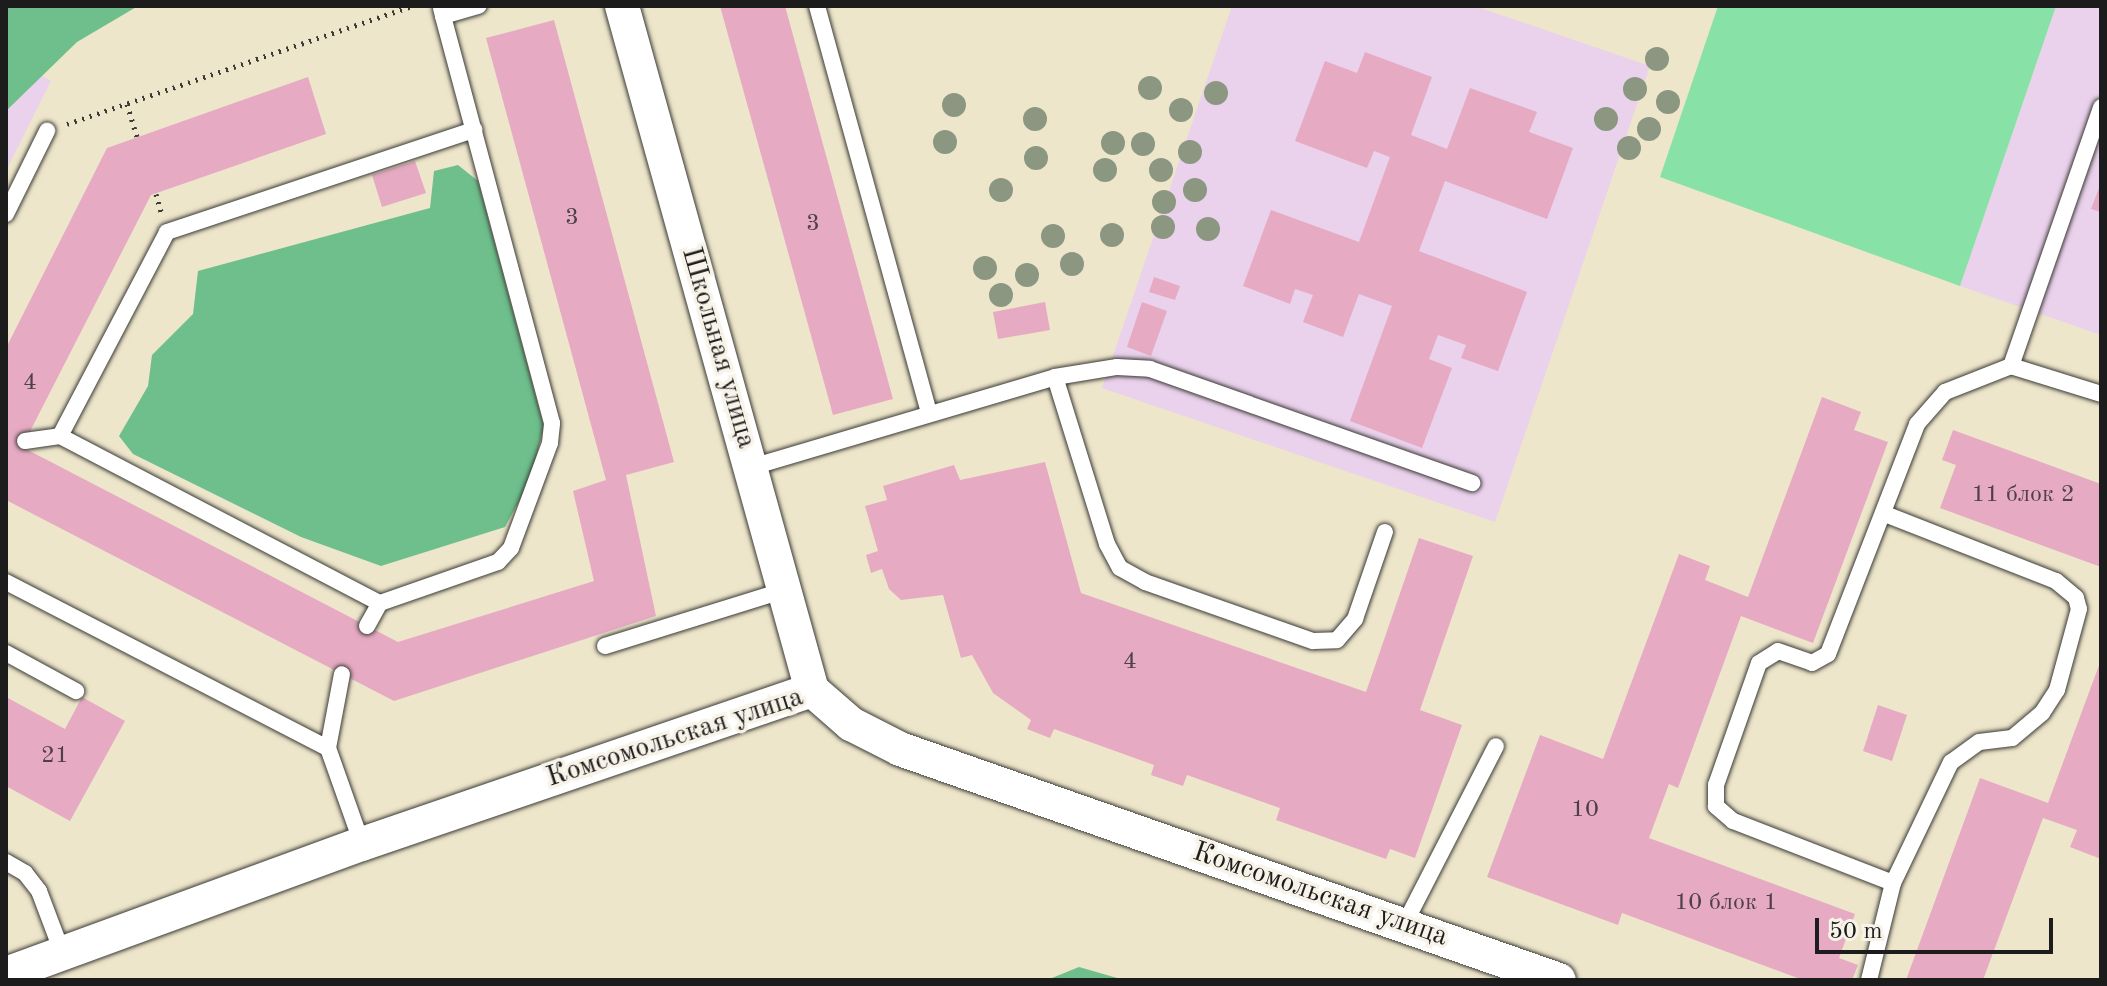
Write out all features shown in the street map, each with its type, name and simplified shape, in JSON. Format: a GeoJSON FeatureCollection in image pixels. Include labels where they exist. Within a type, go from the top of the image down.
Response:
{"type":"FeatureCollection","features":[{"type":"Feature","properties":{"kind":"street","name":"Школьная улица"},"geometry":{"type":"LineString","coordinates":[[622,6],[812,690]]}},
{"type":"Feature","properties":{"kind":"street","name":"Комсомольская улица"},"geometry":{"type":"LineString","coordinates":[[6,974],[362,844],[812,690],[851,724],[900,749],[1559,980]]}},
{"type":"Feature","properties":{"kind":"lane"},"geometry":{"type":"LineString","coordinates":[[367,626],[380,603],[498,562],[511,548],[550,443],[552,423],[442,11],[479,6]]}},
{"type":"Feature","properties":{"kind":"lane"},"geometry":{"type":"LineString","coordinates":[[817,6],[929,413]]}},
{"type":"Feature","properties":{"kind":"lane"},"geometry":{"type":"LineString","coordinates":[[2011,366],[2101,107]]}},
{"type":"Feature","properties":{"kind":"lane"},"geometry":{"type":"LineString","coordinates":[[60,436],[167,232],[474,130]]}},
{"type":"Feature","properties":{"kind":"lane"},"geometry":{"type":"LineString","coordinates":[[6,214],[47,131]]}},
{"type":"Feature","properties":{"kind":"lane"},"geometry":{"type":"LineString","coordinates":[[1893,883],[1721,814],[1714,795],[1759,663],[1778,651],[1812,663],[1824,660],[1885,514],[1917,424],[1930,405],[1968,381],[2011,366],[2101,394]]}},
{"type":"Feature","properties":{"kind":"lane"},"geometry":{"type":"LineString","coordinates":[[752,467],[1055,377],[1117,367],[1150,369],[1472,483]]}},
{"type":"Feature","properties":{"kind":"lane"},"geometry":{"type":"LineString","coordinates":[[1055,377],[1107,544],[1120,568],[1145,582],[1313,641],[1337,640],[1355,619],[1385,532]]}},
{"type":"Feature","properties":{"kind":"lane"},"geometry":{"type":"LineString","coordinates":[[25,441],[60,436],[380,603]]}},
{"type":"Feature","properties":{"kind":"lane"},"geometry":{"type":"LineString","coordinates":[[1869,980],[1893,883],[1951,762],[1979,742],[2012,738],[2042,713],[2057,690],[2079,609],[2076,598],[2056,581],[1885,514]]}},
{"type":"Feature","properties":{"kind":"lane"},"geometry":{"type":"LineString","coordinates":[[6,582],[328,748]]}},
{"type":"Feature","properties":{"kind":"lane"},"geometry":{"type":"LineString","coordinates":[[605,646],[785,590]]}},
{"type":"Feature","properties":{"kind":"lane"},"geometry":{"type":"LineString","coordinates":[[6,653],[76,691]]}},
{"type":"Feature","properties":{"kind":"lane"},"geometry":{"type":"LineString","coordinates":[[342,674],[328,748],[362,844]]}},
{"type":"Feature","properties":{"kind":"lane"},"geometry":{"type":"LineString","coordinates":[[1404,925],[1496,746]]}},
{"type":"Feature","properties":{"kind":"lane"},"geometry":{"type":"LineString","coordinates":[[6,862],[25,873],[39,891],[62,952]]}},
{"type":"Feature","properties":{"kind":"path"},"geometry":{"type":"LineString","coordinates":[[47,131],[412,6]]}},
{"type":"Feature","properties":{"kind":"path"},"geometry":{"type":"LineString","coordinates":[[127,104],[137,137]]}},
{"type":"Feature","properties":{"kind":"shaded area"},"geometry":{"type":"Polygon","coordinates":[[[1232,6],[1475,6],[1650,66],[1495,522],[1102,388],[1232,6]]]}},
{"type":"Feature","properties":{"kind":"shaded area"},"geometry":{"type":"Polygon","coordinates":[[[2056,6],[2101,6],[2101,335],[1960,286],[2056,6]]]}},
{"type":"Feature","properties":{"kind":"shaded area"},"geometry":{"type":"Polygon","coordinates":[[[6,55],[51,81],[6,171],[6,55]]]}},
{"type":"Feature","properties":{"kind":"green space"},"geometry":{"type":"Polygon","coordinates":[[[6,6],[138,6],[77,42],[7,110],[6,6]]]}},
{"type":"Feature","properties":{"kind":"green space"},"geometry":{"type":"Polygon","coordinates":[[[1718,6],[2056,6],[1960,286],[1660,177],[1718,6]]]}},
{"type":"Feature","properties":{"kind":"green space"},"geometry":{"type":"Polygon","coordinates":[[[458,165],[478,181],[544,427],[529,483],[505,527],[381,566],[301,537],[133,454],[119,436],[148,386],[152,355],[193,314],[198,271],[430,208],[434,171],[458,165]]]}},
{"type":"Feature","properties":{"kind":"green space"},"geometry":{"type":"Polygon","coordinates":[[[1079,967],[1124,980],[1047,980],[1079,967]]]}},
{"type":"Feature","properties":{"kind":"building"},"geometry":{"type":"Polygon","coordinates":[[[720,6],[785,6],[893,399],[833,415],[720,6]]]}},
{"type":"Feature","properties":{"kind":"building"},"geometry":{"type":"Polygon","coordinates":[[[554,20],[674,462],[626,475],[656,616],[394,701],[6,500],[6,348],[107,148],[308,77],[326,134],[151,195],[22,447],[398,642],[594,581],[573,491],[606,480],[486,38],[554,20]]]}},
{"type":"Feature","properties":{"kind":"building"},"geometry":{"type":"Polygon","coordinates":[[[1365,52],[1432,77],[1411,135],[1447,149],[1470,88],[1537,112],[1529,132],[1573,148],[1547,219],[1445,181],[1419,251],[1527,292],[1498,371],[1461,358],[1466,345],[1438,335],[1429,359],[1452,368],[1422,448],[1350,421],[1392,306],[1359,294],[1343,337],[1303,322],[1313,295],[1295,289],[1290,304],[1243,286],[1271,210],[1359,242],[1390,157],[1374,151],[1367,168],[1295,141],[1325,61],[1357,73],[1365,52]]]}},
{"type":"Feature","properties":{"kind":"building"},"geometry":{"type":"Polygon","coordinates":[[[415,161],[426,193],[382,207],[372,175],[415,161]]]}},
{"type":"Feature","properties":{"kind":"building"},"geometry":{"type":"Polygon","coordinates":[[[2101,183],[2101,212],[2091,209],[2101,183]]]}},
{"type":"Feature","properties":{"kind":"building"},"geometry":{"type":"Polygon","coordinates":[[[1154,277],[1180,286],[1175,300],[1149,292],[1154,277]]]}},
{"type":"Feature","properties":{"kind":"building"},"geometry":{"type":"Polygon","coordinates":[[[1045,302],[1050,330],[998,339],[993,312],[1045,302]]]}},
{"type":"Feature","properties":{"kind":"building"},"geometry":{"type":"Polygon","coordinates":[[[1142,302],[1167,311],[1151,356],[1127,347],[1142,302]]]}},
{"type":"Feature","properties":{"kind":"building"},"geometry":{"type":"Polygon","coordinates":[[[1822,397],[1861,412],[1854,430],[1888,442],[1813,643],[1741,616],[1678,788],[1669,784],[1649,838],[1855,914],[1839,958],[1858,965],[1852,980],[1803,980],[1622,913],[1618,925],[1487,877],[1540,735],[1603,759],[1679,554],[1710,566],[1705,580],[1748,597],[1822,397]]]}},
{"type":"Feature","properties":{"kind":"building"},"geometry":{"type":"Polygon","coordinates":[[[1953,430],[2101,484],[2101,567],[1940,508],[1956,465],[1942,460],[1953,430]]]}},
{"type":"Feature","properties":{"kind":"building"},"geometry":{"type":"Polygon","coordinates":[[[1045,462],[1081,593],[1366,692],[1419,538],[1473,556],[1420,710],[1462,725],[1415,858],[1390,849],[1386,859],[1276,820],[1280,808],[1187,775],[1183,786],[1151,775],[1154,765],[1054,729],[1050,738],[1027,729],[1031,720],[993,693],[972,655],[961,658],[943,595],[901,600],[889,589],[882,569],[871,573],[866,555],[878,551],[865,506],[887,500],[883,486],[954,465],[960,480],[1045,462]]]}},
{"type":"Feature","properties":{"kind":"building"},"geometry":{"type":"Polygon","coordinates":[[[2101,660],[2101,859],[2070,847],[2077,830],[2043,818],[1983,980],[1906,980],[1980,778],[2048,803],[2101,660]]]}},
{"type":"Feature","properties":{"kind":"building"},"geometry":{"type":"Polygon","coordinates":[[[6,697],[65,729],[82,697],[125,721],[70,821],[6,786],[6,697]]]}},
{"type":"Feature","properties":{"kind":"building"},"geometry":{"type":"Polygon","coordinates":[[[1878,705],[1907,715],[1892,761],[1863,751],[1878,705]]]}}]}
